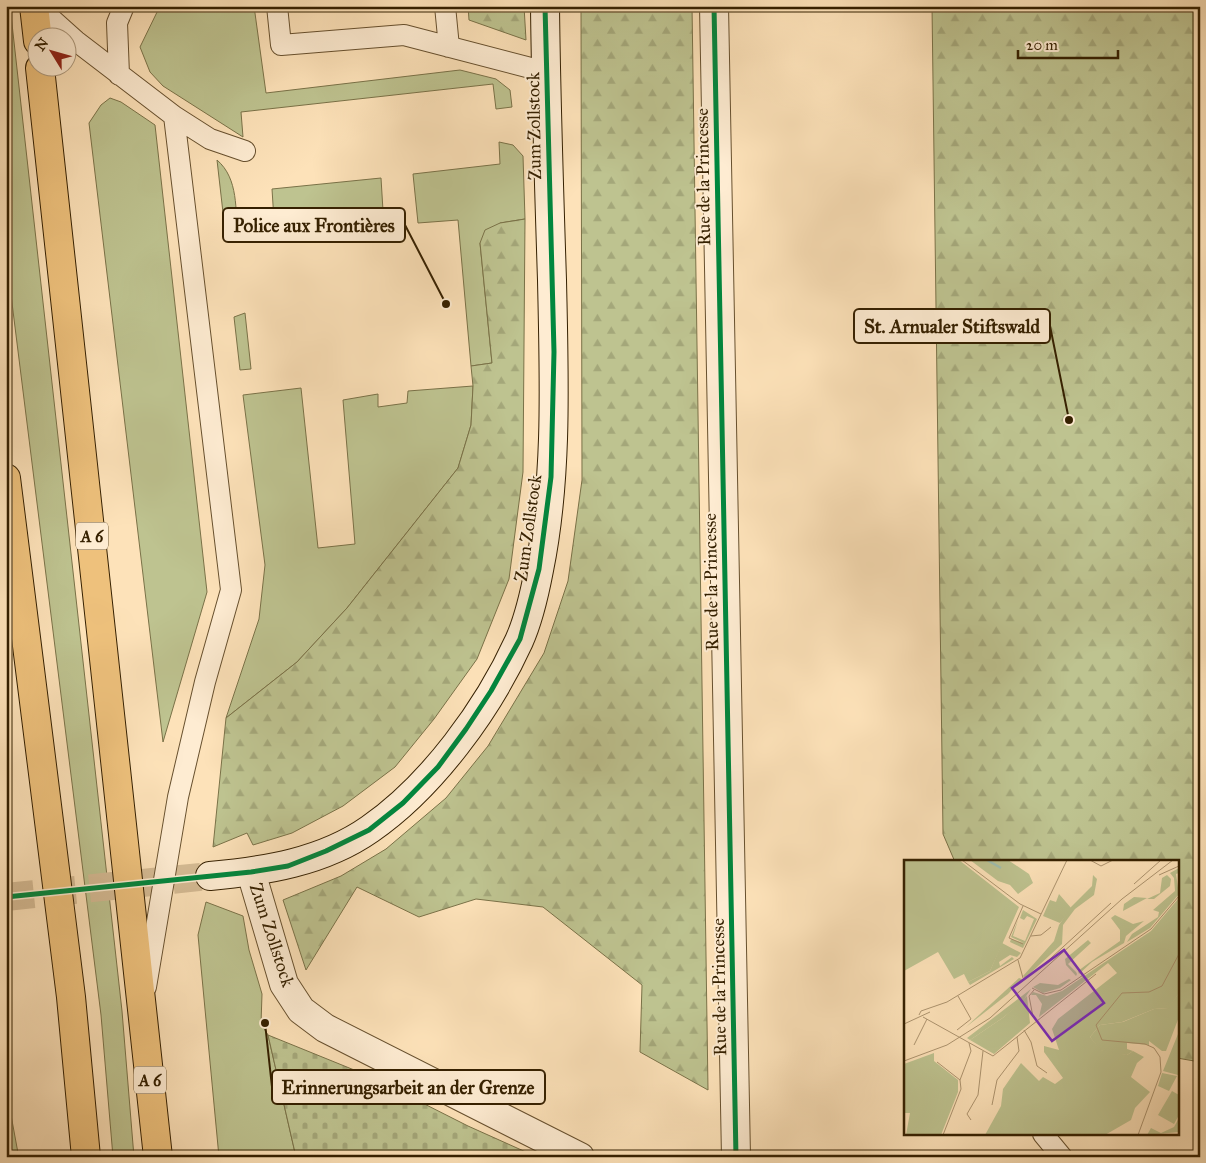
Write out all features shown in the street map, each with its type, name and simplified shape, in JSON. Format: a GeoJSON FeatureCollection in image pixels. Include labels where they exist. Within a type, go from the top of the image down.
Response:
{"type":"FeatureCollection","features":[{"type":"Feature","properties":{"kind":"highway"},"geometry":{"type":"LineString","coordinates":[[35,6],[37,28]]}},
{"type":"Feature","properties":{"kind":"highway","name":"A 6"},"geometry":{"type":"LineString","coordinates":[[41,78],[143,1004],[158,1157]]}},
{"type":"Feature","properties":{"kind":"highway"},"geometry":{"type":"LineString","coordinates":[[6,478],[70,988],[86,1157]]}},
{"type":"Feature","properties":{"kind":"street","name":"Zum Zollstock"},"geometry":{"type":"LineString","coordinates":[[210,876],[288,866],[326,851],[368,830],[403,802],[438,767],[491,692],[520,639],[539,570],[551,476],[554,352],[545,6]]}},
{"type":"Feature","properties":{"kind":"street","name":"Rue de la Princesse"},"geometry":{"type":"LineString","coordinates":[[714,6],[736,1157]]}},
{"type":"Feature","properties":{"kind":"street","name":"Zum Zollstock"},"geometry":{"type":"LineString","coordinates":[[252,872],[284,984],[301,1010],[325,1028],[580,1157]]}},
{"type":"Feature","properties":{"kind":"lane"},"geometry":{"type":"LineString","coordinates":[[35,6],[76,41],[174,116],[210,139],[245,152]]}},
{"type":"Feature","properties":{"kind":"lane"},"geometry":{"type":"LineString","coordinates":[[119,75],[117,23],[124,6]]}},
{"type":"Feature","properties":{"kind":"lane"},"geometry":{"type":"LineString","coordinates":[[277,6],[281,45],[404,35],[546,72]]}},
{"type":"Feature","properties":{"kind":"lane"},"geometry":{"type":"LineString","coordinates":[[445,6],[449,47]]}},
{"type":"Feature","properties":{"kind":"lane"},"geometry":{"type":"LineString","coordinates":[[143,1004],[178,797],[205,682],[231,590],[174,116]]}},
{"type":"Feature","properties":{"kind":"lane"},"geometry":{"type":"LineString","coordinates":[[1045,1136],[1062,1157]]}},
{"type":"Feature","properties":{"kind":"green space"},"geometry":{"type":"Polygon","coordinates":[[[6,6],[10,6],[122,1011],[134,1157],[113,1157],[101,1015],[6,255],[6,6]]]}},
{"type":"Feature","properties":{"kind":"green space"},"geometry":{"type":"Polygon","coordinates":[[[160,6],[254,6],[266,93],[460,70],[496,79],[510,90],[512,107],[496,109],[493,84],[241,112],[243,137],[163,86],[150,72],[140,47],[160,6]]]}},
{"type":"Feature","properties":{"kind":"green space"},"geometry":{"type":"Polygon","coordinates":[[[468,6],[524,6],[526,40],[469,20],[468,6]]]}},
{"type":"Feature","properties":{"kind":"green space"},"geometry":{"type":"Polygon","coordinates":[[[581,6],[692,6],[708,1090],[640,1052],[642,985],[543,907],[476,899],[419,917],[357,887],[306,970],[283,900],[341,876],[386,849],[446,798],[488,746],[544,653],[568,581],[582,480],[581,6]]]}},
{"type":"Feature","properties":{"kind":"green space"},"geometry":{"type":"Polygon","coordinates":[[[932,6],[1200,6],[1200,1062],[1178,1058],[1178,860],[954,860],[943,834],[932,6]]]}},
{"type":"Feature","properties":{"kind":"green space"},"geometry":{"type":"Polygon","coordinates":[[[110,98],[121,102],[155,125],[207,592],[163,742],[89,123],[101,105],[110,98]]]}},
{"type":"Feature","properties":{"kind":"green space"},"geometry":{"type":"Polygon","coordinates":[[[499,142],[513,145],[523,156],[525,219],[500,223],[480,243],[492,363],[471,366],[458,220],[418,223],[413,174],[500,164],[499,142]]]}},
{"type":"Feature","properties":{"kind":"green space"},"geometry":{"type":"Polygon","coordinates":[[[217,160],[229,176],[233,186],[238,237],[226,239],[217,160]]]}},
{"type":"Feature","properties":{"kind":"green space"},"geometry":{"type":"Polygon","coordinates":[[[381,178],[384,227],[314,235],[275,236],[272,189],[381,178]]]}},
{"type":"Feature","properties":{"kind":"green space"},"geometry":{"type":"Polygon","coordinates":[[[525,219],[523,472],[509,579],[477,659],[434,719],[395,767],[343,806],[292,833],[253,845],[247,833],[213,847],[226,718],[297,662],[347,608],[458,468],[471,425],[473,386],[471,366],[492,363],[480,243],[485,230],[500,223],[525,219]]]}},
{"type":"Feature","properties":{"kind":"green space"},"geometry":{"type":"Polygon","coordinates":[[[245,313],[251,369],[240,370],[234,317],[245,313]]]}},
{"type":"Feature","properties":{"kind":"green space"},"geometry":{"type":"Polygon","coordinates":[[[473,386],[471,425],[458,468],[347,608],[297,662],[226,718],[259,619],[265,565],[243,395],[301,388],[318,548],[355,544],[343,400],[378,394],[378,407],[407,403],[408,391],[473,386]]]}},
{"type":"Feature","properties":{"kind":"green space"},"geometry":{"type":"Polygon","coordinates":[[[206,902],[243,916],[249,950],[262,994],[261,1024],[268,1035],[296,1157],[219,1157],[198,935],[206,902]]]}},
{"type":"Feature","properties":{"kind":"green space"},"geometry":{"type":"Polygon","coordinates":[[[268,1035],[369,1076],[468,1126],[537,1157],[296,1157],[268,1035]]]}},
{"type":"Feature","properties":{"kind":"green space"},"geometry":{"type":"Polygon","coordinates":[[[6,1088],[18,1153],[19,1157],[6,1157],[6,1088]]]}},
{"type":"Feature","properties":{"kind":"tunnel"},"geometry":{"type":"LineString","coordinates":[[6,897],[210,876]]}},
{"type":"Feature","properties":{"kind":"cycle path"},"geometry":{"type":"LineString","coordinates":[[6,897],[251,872],[288,866],[326,851],[369,830],[403,803],[438,767],[491,691],[520,639],[539,569],[551,477],[554,352],[545,6]]}},
{"type":"Feature","properties":{"kind":"cycle path"},"geometry":{"type":"LineString","coordinates":[[714,6],[736,1157]]}},
{"type":"Feature","properties":{"kind":"place","name":"Police aux Frontières"},"geometry":{"type":"Point","coordinates":[446,304]}},
{"type":"Feature","properties":{"kind":"place","name":"St. Arnualer Stiftswald"},"geometry":{"type":"Point","coordinates":[1069,420]}},
{"type":"Feature","properties":{"kind":"place","name":"Erinnerungsarbeit an der Grenze"},"geometry":{"type":"Point","coordinates":[265,1023]}}]}
